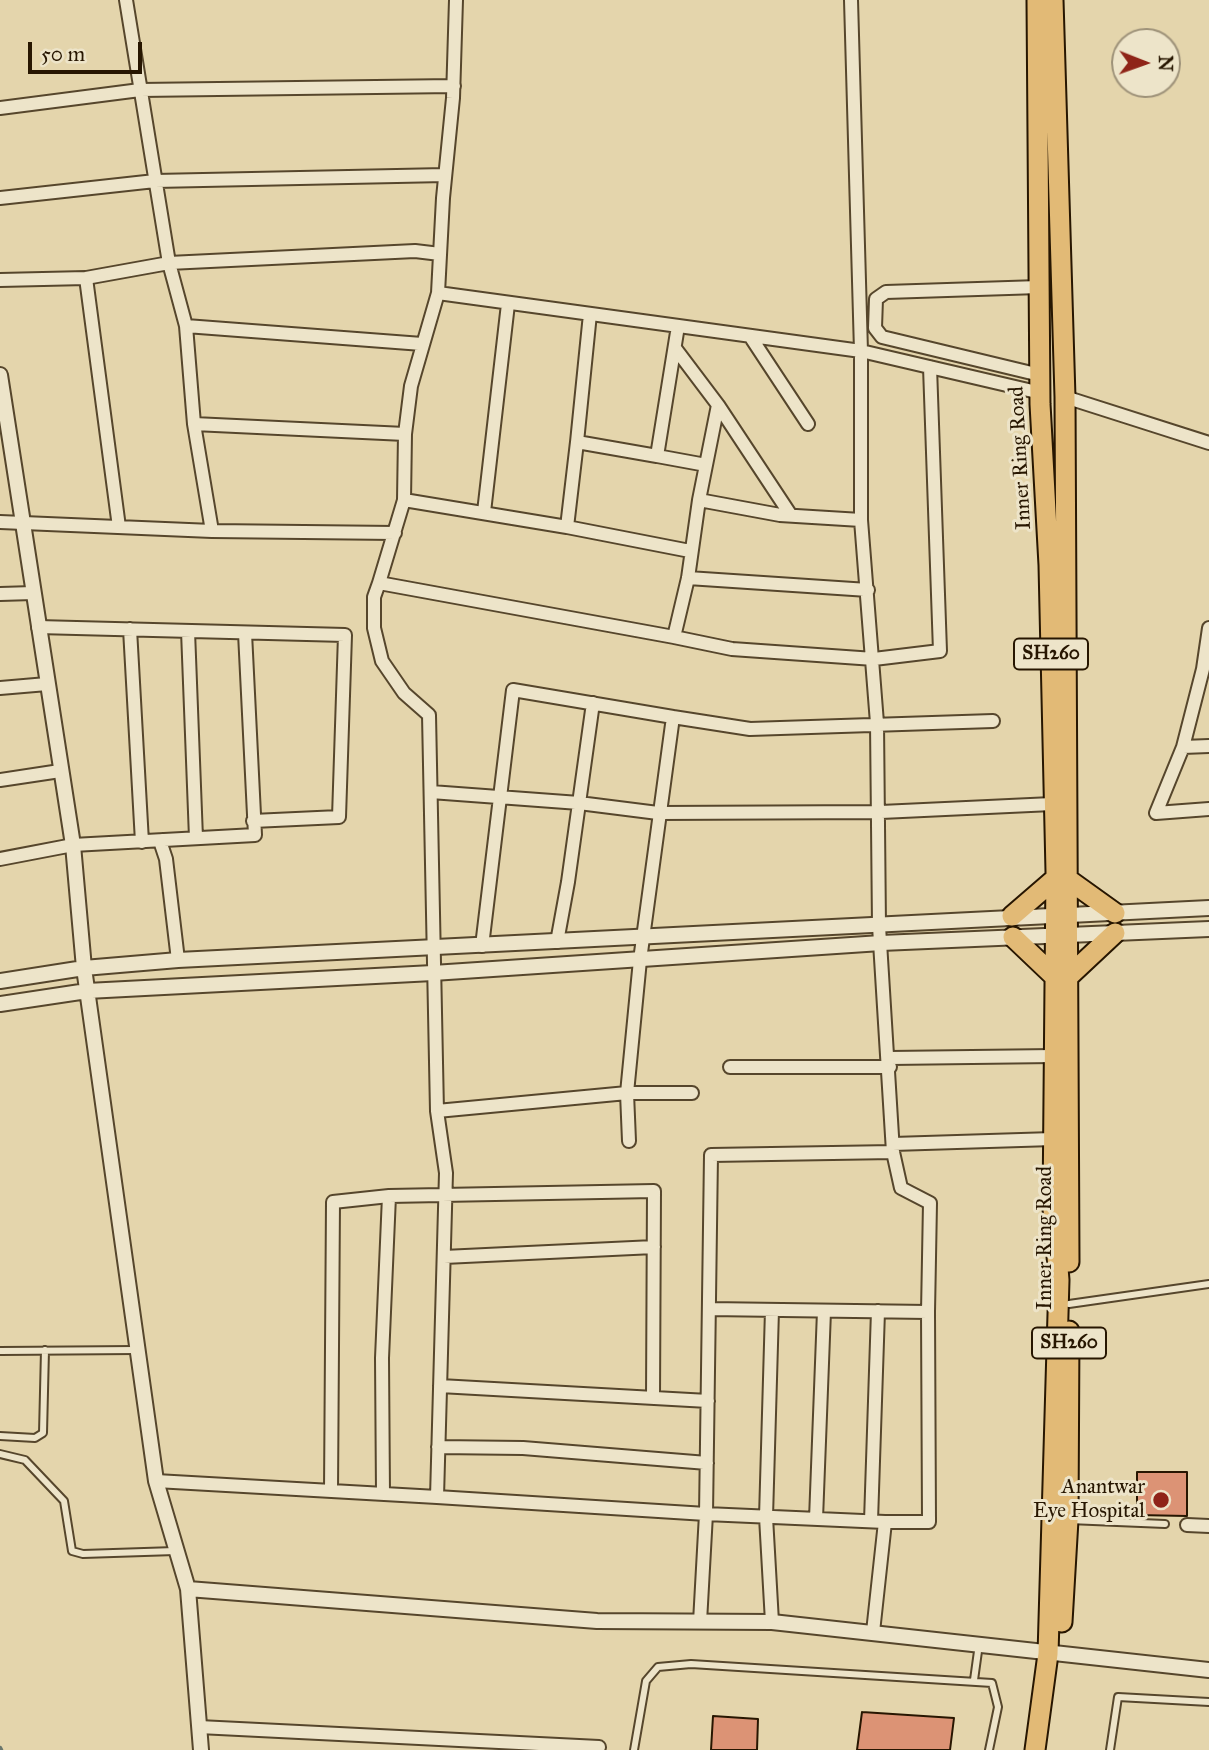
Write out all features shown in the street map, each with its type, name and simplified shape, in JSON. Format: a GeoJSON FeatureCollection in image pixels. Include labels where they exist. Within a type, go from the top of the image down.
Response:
{"type":"FeatureCollection","features":[{"type":"Feature","properties":{"kind":"highway","name":"Inner Ring Road"},"geometry":{"type":"LineString","coordinates":[[1037,0],[1040,384],[1049,565],[1052,804],[1062,879]]}},
{"type":"Feature","properties":{"kind":"highway","name":"Inner Ring Road"},"geometry":{"type":"LineString","coordinates":[[1035,1750],[1054,1655],[1059,1280],[1053,1209],[1054,1056],[1063,936],[1065,397],[1053,0]]}},
{"type":"Feature","properties":{"kind":"highway"},"geometry":{"type":"LineString","coordinates":[[1012,916],[1062,879],[1115,923],[1061,977],[1013,937]]}},
{"type":"Feature","properties":{"kind":"highway","name":"Inner Ring Road"},"geometry":{"type":"LineString","coordinates":[[1045,1750],[1068,1520],[1069,1304],[1061,977]]}},
{"type":"Feature","properties":{"kind":"street"},"geometry":{"type":"LineString","coordinates":[[125,0],[169,263],[186,326],[194,424],[212,531]]}},
{"type":"Feature","properties":{"kind":"street"},"geometry":{"type":"LineString","coordinates":[[437,1497],[446,1172],[437,1111],[429,715],[404,693],[382,661],[374,628],[374,597],[404,500],[405,434],[411,386],[438,293],[445,175],[454,86],[456,0]]}},
{"type":"Feature","properties":{"kind":"street"},"geometry":{"type":"LineString","coordinates":[[156,1481],[706,1514],[929,1522],[930,1203],[901,1188],[893,1148],[890,1062],[879,926],[881,812],[874,659],[861,520],[861,351],[851,0]]}},
{"type":"Feature","properties":{"kind":"street"},"geometry":{"type":"LineString","coordinates":[[0,108],[140,90],[454,86]]}},
{"type":"Feature","properties":{"kind":"street"},"geometry":{"type":"LineString","coordinates":[[0,198],[155,181],[445,175]]}},
{"type":"Feature","properties":{"kind":"street"},"geometry":{"type":"LineString","coordinates":[[0,280],[86,278],[169,263],[403,252],[440,254]]}},
{"type":"Feature","properties":{"kind":"street"},"geometry":{"type":"LineString","coordinates":[[86,278],[118,527]]}},
{"type":"Feature","properties":{"kind":"street"},"geometry":{"type":"LineString","coordinates":[[1040,287],[886,292],[876,299],[875,328],[882,337],[1040,384]]}},
{"type":"Feature","properties":{"kind":"street"},"geometry":{"type":"LineString","coordinates":[[438,293],[861,351],[930,367],[1040,384]]}},
{"type":"Feature","properties":{"kind":"street"},"geometry":{"type":"LineString","coordinates":[[484,512],[509,303]]}},
{"type":"Feature","properties":{"kind":"street"},"geometry":{"type":"LineString","coordinates":[[567,527],[590,314]]}},
{"type":"Feature","properties":{"kind":"street"},"geometry":{"type":"LineString","coordinates":[[186,326],[422,344]]}},
{"type":"Feature","properties":{"kind":"street"},"geometry":{"type":"LineString","coordinates":[[657,456],[678,326]]}},
{"type":"Feature","properties":{"kind":"street"},"geometry":{"type":"LineString","coordinates":[[750,336],[808,424]]}},
{"type":"Feature","properties":{"kind":"street"},"geometry":{"type":"LineString","coordinates":[[675,348],[718,405],[790,514]]}},
{"type":"Feature","properties":{"kind":"street"},"geometry":{"type":"LineString","coordinates":[[380,583],[732,649],[874,659],[940,651],[930,367]]}},
{"type":"Feature","properties":{"kind":"street"},"geometry":{"type":"LineString","coordinates":[[0,375],[5,435],[22,524],[73,845],[84,968],[156,1481],[188,1589],[201,1750]]}},
{"type":"Feature","properties":{"kind":"street"},"geometry":{"type":"LineString","coordinates":[[1065,397],[1209,443]]}},
{"type":"Feature","properties":{"kind":"street"},"geometry":{"type":"LineString","coordinates":[[674,637],[688,578],[690,551],[718,405]]}},
{"type":"Feature","properties":{"kind":"street"},"geometry":{"type":"LineString","coordinates":[[194,424],[405,434]]}},
{"type":"Feature","properties":{"kind":"street"},"geometry":{"type":"LineString","coordinates":[[577,442],[706,465]]}},
{"type":"Feature","properties":{"kind":"street"},"geometry":{"type":"LineString","coordinates":[[404,500],[484,512],[690,551]]}},
{"type":"Feature","properties":{"kind":"street"},"geometry":{"type":"LineString","coordinates":[[699,500],[779,515],[861,520]]}},
{"type":"Feature","properties":{"kind":"street"},"geometry":{"type":"LineString","coordinates":[[0,522],[212,531],[395,533]]}},
{"type":"Feature","properties":{"kind":"street"},"geometry":{"type":"LineString","coordinates":[[688,578],[868,590]]}},
{"type":"Feature","properties":{"kind":"street"},"geometry":{"type":"LineString","coordinates":[[0,594],[33,593]]}},
{"type":"Feature","properties":{"kind":"street"},"geometry":{"type":"LineString","coordinates":[[38,627],[345,635],[339,817],[254,821]]}},
{"type":"Feature","properties":{"kind":"street"},"geometry":{"type":"LineString","coordinates":[[1209,628],[1206,669],[1183,747],[1156,813],[1209,809]]}},
{"type":"Feature","properties":{"kind":"street"},"geometry":{"type":"LineString","coordinates":[[130,629],[142,842]]}},
{"type":"Feature","properties":{"kind":"street"},"geometry":{"type":"LineString","coordinates":[[188,631],[196,838]]}},
{"type":"Feature","properties":{"kind":"street"},"geometry":{"type":"LineString","coordinates":[[0,859],[73,845],[255,835],[245,633]]}},
{"type":"Feature","properties":{"kind":"street"},"geometry":{"type":"LineString","coordinates":[[0,688],[47,684]]}},
{"type":"Feature","properties":{"kind":"street"},"geometry":{"type":"LineString","coordinates":[[482,946],[513,690],[750,729],[993,720]]}},
{"type":"Feature","properties":{"kind":"street"},"geometry":{"type":"LineString","coordinates":[[557,942],[593,703]]}},
{"type":"Feature","properties":{"kind":"street"},"geometry":{"type":"LineString","coordinates":[[629,1141],[627,1093],[640,960],[673,717]]}},
{"type":"Feature","properties":{"kind":"street"},"geometry":{"type":"LineString","coordinates":[[1183,747],[1209,746]]}},
{"type":"Feature","properties":{"kind":"street"},"geometry":{"type":"LineString","coordinates":[[0,780],[60,771]]}},
{"type":"Feature","properties":{"kind":"street"},"geometry":{"type":"LineString","coordinates":[[431,792],[579,803],[658,813],[881,812],[1052,804]]}},
{"type":"Feature","properties":{"kind":"street"},"geometry":{"type":"LineString","coordinates":[[163,840],[160,841],[166,859],[177,960]]}},
{"type":"Feature","properties":{"kind":"street"},"geometry":{"type":"LineString","coordinates":[[0,1004],[87,990],[433,973],[881,943],[1063,936],[1115,923],[1209,908]]}},
{"type":"Feature","properties":{"kind":"street"},"geometry":{"type":"LineString","coordinates":[[0,981],[84,968],[177,960],[879,926],[1012,916],[1063,914],[1115,923],[1209,929]]}},
{"type":"Feature","properties":{"kind":"street"},"geometry":{"type":"LineString","coordinates":[[730,1068],[1054,1056]]}},
{"type":"Feature","properties":{"kind":"street"},"geometry":{"type":"LineString","coordinates":[[437,1111],[627,1093],[692,1093]]}},
{"type":"Feature","properties":{"kind":"street"},"geometry":{"type":"LineString","coordinates":[[700,1622],[706,1514],[711,1155],[1053,1139]]}},
{"type":"Feature","properties":{"kind":"street"},"geometry":{"type":"LineString","coordinates":[[331,1491],[333,1202],[389,1196],[588,1190],[654,1191],[653,1398]]}},
{"type":"Feature","properties":{"kind":"street"},"geometry":{"type":"LineString","coordinates":[[383,1494],[382,1358],[389,1196]]}},
{"type":"Feature","properties":{"kind":"street"},"geometry":{"type":"LineString","coordinates":[[443,1257],[654,1247]]}},
{"type":"Feature","properties":{"kind":"street"},"geometry":{"type":"LineString","coordinates":[[709,1309],[928,1312]]}},
{"type":"Feature","properties":{"kind":"street"},"geometry":{"type":"LineString","coordinates":[[772,1310],[766,1517],[772,1622]]}},
{"type":"Feature","properties":{"kind":"street"},"geometry":{"type":"LineString","coordinates":[[816,1519],[824,1311]]}},
{"type":"Feature","properties":{"kind":"street"},"geometry":{"type":"LineString","coordinates":[[870,1521],[878,1311]]}},
{"type":"Feature","properties":{"kind":"street"},"geometry":{"type":"LineString","coordinates":[[440,1387],[708,1401]]}},
{"type":"Feature","properties":{"kind":"street"},"geometry":{"type":"LineString","coordinates":[[439,1447],[523,1448],[707,1463]]}},
{"type":"Feature","properties":{"kind":"street"},"geometry":{"type":"LineString","coordinates":[[873,1632],[885,1522]]}},
{"type":"Feature","properties":{"kind":"street"},"geometry":{"type":"LineString","coordinates":[[1187,1525],[1209,1526]]}},
{"type":"Feature","properties":{"kind":"street"},"geometry":{"type":"LineString","coordinates":[[188,1589],[597,1621],[772,1622],[1209,1670]]}},
{"type":"Feature","properties":{"kind":"street"},"geometry":{"type":"LineString","coordinates":[[199,1727],[599,1747]]}},
{"type":"Feature","properties":{"kind":"lane"},"geometry":{"type":"LineString","coordinates":[[1069,1304],[1209,1284]]}},
{"type":"Feature","properties":{"kind":"lane"},"geometry":{"type":"LineString","coordinates":[[0,1436],[35,1438],[43,1433],[45,1350]]}},
{"type":"Feature","properties":{"kind":"lane"},"geometry":{"type":"LineString","coordinates":[[0,1351],[138,1350]]}},
{"type":"Feature","properties":{"kind":"lane"},"geometry":{"type":"LineString","coordinates":[[0,1454],[25,1460],[64,1501],[72,1551],[83,1554],[177,1551]]}},
{"type":"Feature","properties":{"kind":"lane"},"geometry":{"type":"LineString","coordinates":[[1068,1520],[1166,1524]]}},
{"type":"Feature","properties":{"kind":"lane"},"geometry":{"type":"LineString","coordinates":[[974,1680],[979,1644]]}},
{"type":"Feature","properties":{"kind":"lane"},"geometry":{"type":"LineString","coordinates":[[634,1750],[646,1681],[658,1667],[691,1664],[992,1683],[998,1707],[989,1750]]}},
{"type":"Feature","properties":{"kind":"lane"},"geometry":{"type":"LineString","coordinates":[[1111,1750],[1118,1697],[1209,1702]]}},
{"type":"Feature","properties":{"kind":"building"},"geometry":{"type":"Polygon","coordinates":[[[1137,1472],[1187,1472],[1187,1516],[1137,1515],[1137,1472]]]}},
{"type":"Feature","properties":{"kind":"building"},"geometry":{"type":"Polygon","coordinates":[[[862,1712],[954,1718],[950,1750],[857,1750],[862,1712]]]}},
{"type":"Feature","properties":{"kind":"building"},"geometry":{"type":"Polygon","coordinates":[[[713,1716],[758,1719],[757,1750],[711,1750],[713,1716]]]}},
{"type":"Feature","properties":{"kind":"place","name":"Anantwar Eye Hospital"},"geometry":{"type":"Point","coordinates":[1161,1500]}}]}
